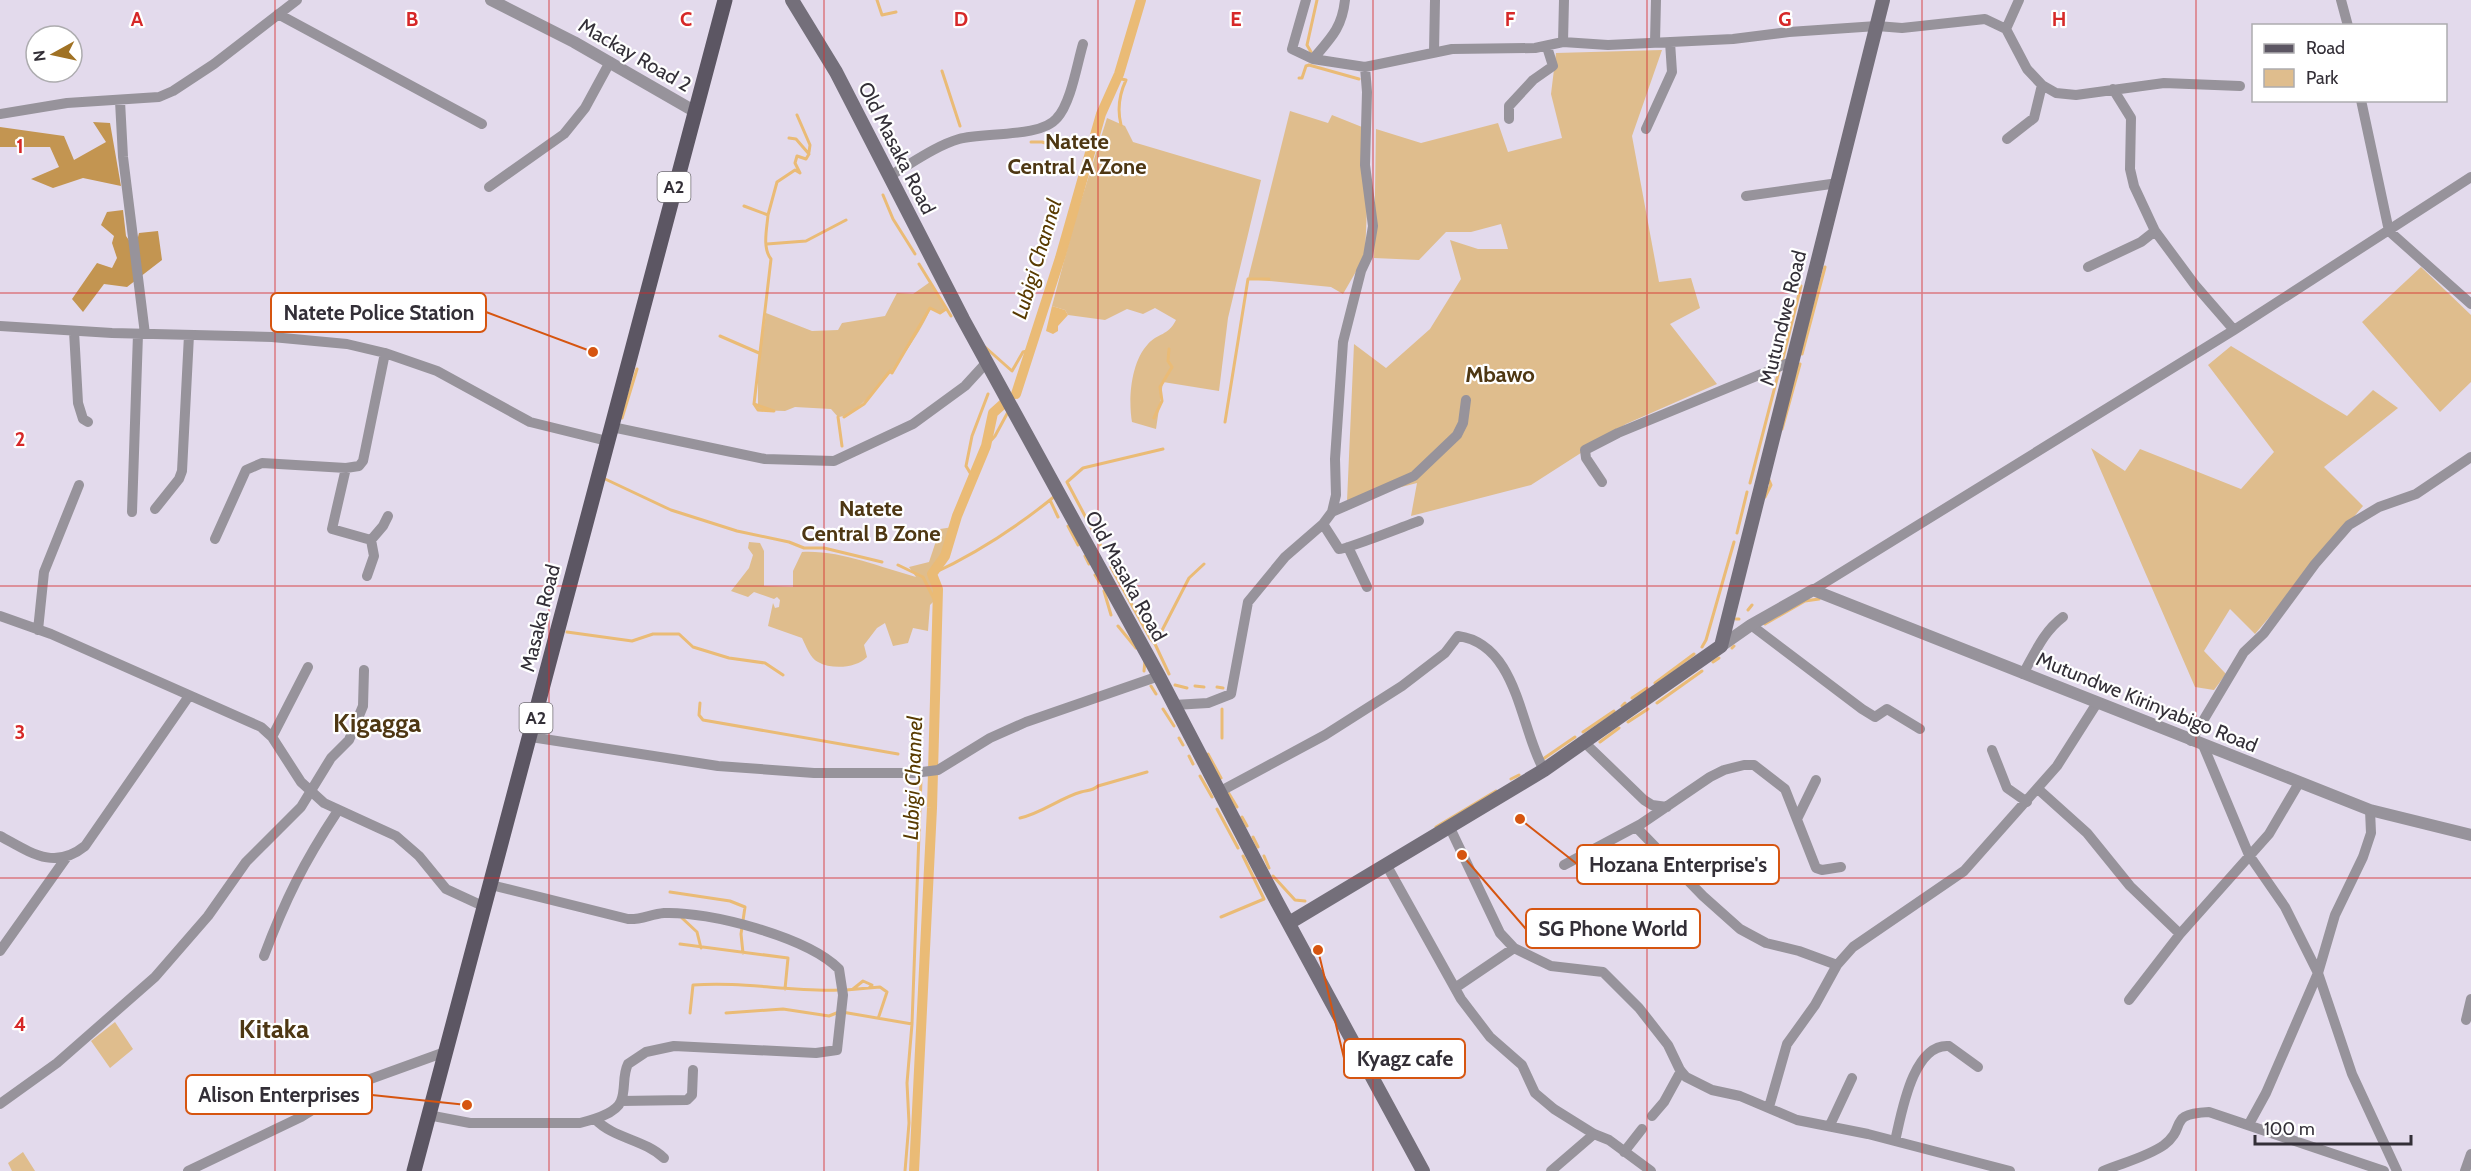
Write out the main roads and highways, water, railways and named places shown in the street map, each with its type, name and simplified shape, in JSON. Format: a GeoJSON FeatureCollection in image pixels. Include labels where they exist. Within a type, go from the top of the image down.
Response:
{"type":"FeatureCollection","features":[{"type":"Feature","properties":{"kind":"main road","name":"Masaka Road"},"geometry":{"type":"LineString","coordinates":[[414,1171],[725,0]]}},
{"type":"Feature","properties":{"kind":"main road","name":"Old Masaka Road"},"geometry":{"type":"LineString","coordinates":[[792,0],[836,72],[987,362],[1159,676],[1423,1171]]}},
{"type":"Feature","properties":{"kind":"main road","name":"Mutundwe Road"},"geometry":{"type":"LineString","coordinates":[[1289,923],[1544,770],[1721,646],[1746,535],[1793,361],[1883,0]]}},
{"type":"Feature","properties":{"kind":"waterway"},"geometry":{"type":"LineString","coordinates":[[877,0],[882,15],[896,12]]}},
{"type":"Feature","properties":{"kind":"waterway","name":"Lubigi Channel"},"geometry":{"type":"LineString","coordinates":[[1016,394],[1060,258],[1101,114],[1119,74],[1141,0]]}},
{"type":"Feature","properties":{"kind":"waterway"},"geometry":{"type":"LineString","coordinates":[[1311,52],[1307,45],[1317,0]]}},
{"type":"Feature","properties":{"kind":"waterway"},"geometry":{"type":"LineString","coordinates":[[1299,78],[1302,78],[1306,66],[1309,65],[1359,79]]}},
{"type":"Feature","properties":{"kind":"waterway"},"geometry":{"type":"LineString","coordinates":[[942,71],[960,126]]}},
{"type":"Feature","properties":{"kind":"waterway"},"geometry":{"type":"LineString","coordinates":[[1117,78],[1126,80],[1119,102],[1121,125]]}},
{"type":"Feature","properties":{"kind":"waterway"},"geometry":{"type":"LineString","coordinates":[[797,115],[810,145],[809,152]]}},
{"type":"Feature","properties":{"kind":"waterway"},"geometry":{"type":"LineString","coordinates":[[768,215],[777,182],[795,170],[800,173],[795,163],[797,156],[806,159],[809,154],[796,139],[789,138]]}},
{"type":"Feature","properties":{"kind":"waterway"},"geometry":{"type":"LineString","coordinates":[[1031,142],[1042,142],[1064,149]]}},
{"type":"Feature","properties":{"kind":"waterway"},"geometry":{"type":"LineString","coordinates":[[883,195],[893,219],[915,254]]}},
{"type":"Feature","properties":{"kind":"waterway"},"geometry":{"type":"LineString","coordinates":[[744,206],[768,215],[766,244],[771,259],[754,404],[758,410],[774,411],[754,404]]}},
{"type":"Feature","properties":{"kind":"waterway"},"geometry":{"type":"LineString","coordinates":[[767,244],[806,241],[846,220]]}},
{"type":"Feature","properties":{"kind":"waterway"},"geometry":{"type":"LineString","coordinates":[[919,264],[951,316]]}},
{"type":"Feature","properties":{"kind":"waterway"},"geometry":{"type":"LineString","coordinates":[[1802,354],[1825,267]]}},
{"type":"Feature","properties":{"kind":"waterway"},"geometry":{"type":"LineString","coordinates":[[1225,422],[1248,279],[1269,279]]}},
{"type":"Feature","properties":{"kind":"waterway"},"geometry":{"type":"LineString","coordinates":[[1782,362],[1801,286]]}},
{"type":"Feature","properties":{"kind":"waterway"},"geometry":{"type":"LineString","coordinates":[[844,417],[864,404],[890,371],[892,373],[930,308],[940,313],[946,309]]}},
{"type":"Feature","properties":{"kind":"waterway"},"geometry":{"type":"LineString","coordinates":[[720,336],[759,353]]}},
{"type":"Feature","properties":{"kind":"waterway"},"geometry":{"type":"LineString","coordinates":[[985,347],[1012,371],[1023,352],[1031,350]]}},
{"type":"Feature","properties":{"kind":"waterway"},"geometry":{"type":"LineString","coordinates":[[1154,418],[1162,401],[1160,387],[1172,367],[1168,361],[1169,349]]}},
{"type":"Feature","properties":{"kind":"waterway"},"geometry":{"type":"LineString","coordinates":[[1782,429],[1800,364]]}},
{"type":"Feature","properties":{"kind":"waterway"},"geometry":{"type":"LineString","coordinates":[[622,418],[637,369]]}},
{"type":"Feature","properties":{"kind":"waterway"},"geometry":{"type":"LineString","coordinates":[[1750,483],[1779,371]]}},
{"type":"Feature","properties":{"kind":"waterway"},"geometry":{"type":"LineString","coordinates":[[972,476],[966,466],[972,436],[988,394]]}},
{"type":"Feature","properties":{"kind":"waterway","name":"Lubigi Channel"},"geometry":{"type":"LineString","coordinates":[[914,1171],[932,808],[938,589],[932,574],[945,556],[957,516],[986,446],[993,413],[1003,404]]}},
{"type":"Feature","properties":{"kind":"waterway"},"geometry":{"type":"LineString","coordinates":[[986,446],[995,436],[1008,412]]}},
{"type":"Feature","properties":{"kind":"waterway"},"geometry":{"type":"LineString","coordinates":[[838,417],[842,446]]}},
{"type":"Feature","properties":{"kind":"waterway"},"geometry":{"type":"LineString","coordinates":[[1102,548],[1067,482],[1083,468],[1163,449]]}},
{"type":"Feature","properties":{"kind":"waterway"},"geometry":{"type":"LineString","coordinates":[[603,478],[671,510],[737,531],[789,542],[804,548],[824,548],[882,562]]}},
{"type":"Feature","properties":{"kind":"waterway"},"geometry":{"type":"LineString","coordinates":[[1765,497],[1771,485],[1769,480]]}},
{"type":"Feature","properties":{"kind":"waterway"},"geometry":{"type":"LineString","coordinates":[[1737,533],[1747,492]]}},
{"type":"Feature","properties":{"kind":"waterway"},"geometry":{"type":"LineString","coordinates":[[932,574],[996,539],[1055,496]]}},
{"type":"Feature","properties":{"kind":"waterway"},"geometry":{"type":"LineString","coordinates":[[1050,500],[1058,517]]}},
{"type":"Feature","properties":{"kind":"waterway"},"geometry":{"type":"LineString","coordinates":[[1068,526],[1078,545]]}},
{"type":"Feature","properties":{"kind":"waterway"},"geometry":{"type":"LineString","coordinates":[[1702,647],[1734,542]]}},
{"type":"Feature","properties":{"kind":"waterway"},"geometry":{"type":"LineString","coordinates":[[1085,556],[1089,564]]}},
{"type":"Feature","properties":{"kind":"waterway"},"geometry":{"type":"LineString","coordinates":[[1169,674],[1155,644],[1189,578],[1204,564]]}},
{"type":"Feature","properties":{"kind":"waterway"},"geometry":{"type":"LineString","coordinates":[[898,565],[923,577],[937,605]]}},
{"type":"Feature","properties":{"kind":"waterway"},"geometry":{"type":"LineString","coordinates":[[1111,567],[1155,644]]}},
{"type":"Feature","properties":{"kind":"waterway"},"geometry":{"type":"LineString","coordinates":[[1095,575],[1100,583]]}},
{"type":"Feature","properties":{"kind":"waterway"},"geometry":{"type":"LineString","coordinates":[[1104,591],[1111,615]]}},
{"type":"Feature","properties":{"kind":"waterway"},"geometry":{"type":"LineString","coordinates":[[1765,624],[1805,601],[1819,599]]}},
{"type":"Feature","properties":{"kind":"waterway"},"geometry":{"type":"LineString","coordinates":[[1748,610],[1752,605]]}},
{"type":"Feature","properties":{"kind":"waterway"},"geometry":{"type":"LineString","coordinates":[[1118,626],[1136,648]]}},
{"type":"Feature","properties":{"kind":"waterway"},"geometry":{"type":"LineString","coordinates":[[567,632],[632,641],[653,634],[679,634],[693,647],[729,658],[765,663],[783,675]]}},
{"type":"Feature","properties":{"kind":"waterway"},"geometry":{"type":"LineString","coordinates":[[1655,683],[1694,654]]}},
{"type":"Feature","properties":{"kind":"waterway"},"geometry":{"type":"LineString","coordinates":[[1713,662],[1719,658]]}},
{"type":"Feature","properties":{"kind":"waterway"},"geometry":{"type":"LineString","coordinates":[[1144,671],[1145,661]]}},
{"type":"Feature","properties":{"kind":"waterway"},"geometry":{"type":"LineString","coordinates":[[1657,703],[1702,671]]}},
{"type":"Feature","properties":{"kind":"waterway"},"geometry":{"type":"LineString","coordinates":[[1175,685],[1187,688]]}},
{"type":"Feature","properties":{"kind":"waterway"},"geometry":{"type":"LineString","coordinates":[[1151,686],[1156,694]]}},
{"type":"Feature","properties":{"kind":"waterway"},"geometry":{"type":"LineString","coordinates":[[1195,686],[1204,687]]}},
{"type":"Feature","properties":{"kind":"waterway"},"geometry":{"type":"LineString","coordinates":[[1217,687],[1223,688]]}},
{"type":"Feature","properties":{"kind":"waterway"},"geometry":{"type":"LineString","coordinates":[[1632,698],[1647,688]]}},
{"type":"Feature","properties":{"kind":"waterway"},"geometry":{"type":"LineString","coordinates":[[700,703],[699,715],[703,720],[898,754]]}},
{"type":"Feature","properties":{"kind":"waterway"},"geometry":{"type":"LineString","coordinates":[[1622,706],[1625,703]]}},
{"type":"Feature","properties":{"kind":"waterway"},"geometry":{"type":"LineString","coordinates":[[1163,709],[1174,726]]}},
{"type":"Feature","properties":{"kind":"waterway"},"geometry":{"type":"LineString","coordinates":[[1222,709],[1222,738]]}},
{"type":"Feature","properties":{"kind":"waterway"},"geometry":{"type":"LineString","coordinates":[[1628,722],[1648,709]]}},
{"type":"Feature","properties":{"kind":"waterway"},"geometry":{"type":"LineString","coordinates":[[1583,732],[1614,711]]}},
{"type":"Feature","properties":{"kind":"waterway"},"geometry":{"type":"LineString","coordinates":[[1600,742],[1619,728]]}},
{"type":"Feature","properties":{"kind":"waterway"},"geometry":{"type":"LineString","coordinates":[[1543,759],[1575,737]]}},
{"type":"Feature","properties":{"kind":"waterway"},"geometry":{"type":"LineString","coordinates":[[1179,738],[1183,745]]}},
{"type":"Feature","properties":{"kind":"waterway"},"geometry":{"type":"LineString","coordinates":[[1208,754],[1221,778]]}},
{"type":"Feature","properties":{"kind":"waterway"},"geometry":{"type":"LineString","coordinates":[[1189,756],[1193,764]]}},
{"type":"Feature","properties":{"kind":"waterway"},"geometry":{"type":"LineString","coordinates":[[916,758],[921,761]]}},
{"type":"Feature","properties":{"kind":"waterway"},"geometry":{"type":"LineString","coordinates":[[1020,818],[1081,792],[1147,772]]}},
{"type":"Feature","properties":{"kind":"waterway"},"geometry":{"type":"LineString","coordinates":[[1511,779],[1519,775]]}},
{"type":"Feature","properties":{"kind":"waterway"},"geometry":{"type":"LineString","coordinates":[[1200,776],[1212,797]]}},
{"type":"Feature","properties":{"kind":"waterway"},"geometry":{"type":"LineString","coordinates":[[905,1171],[909,1123],[907,1083],[912,1024],[921,780]]}},
{"type":"Feature","properties":{"kind":"waterway"},"geometry":{"type":"LineString","coordinates":[[1436,827],[1496,791]]}},
{"type":"Feature","properties":{"kind":"waterway"},"geometry":{"type":"LineString","coordinates":[[1228,792],[1237,807]]}},
{"type":"Feature","properties":{"kind":"waterway"},"geometry":{"type":"LineString","coordinates":[[1217,809],[1238,848]]}},
{"type":"Feature","properties":{"kind":"waterway"},"geometry":{"type":"LineString","coordinates":[[1242,817],[1247,826]]}},
{"type":"Feature","properties":{"kind":"waterway"},"geometry":{"type":"LineString","coordinates":[[1253,837],[1258,847]]}},
{"type":"Feature","properties":{"kind":"waterway"},"geometry":{"type":"LineString","coordinates":[[1221,917],[1264,899],[1243,856]]}},
{"type":"Feature","properties":{"kind":"waterway"},"geometry":{"type":"LineString","coordinates":[[1264,856],[1269,868]]}},
{"type":"Feature","properties":{"kind":"waterway"},"geometry":{"type":"LineString","coordinates":[[1273,876],[1295,900],[1305,901]]}},
{"type":"Feature","properties":{"kind":"waterway"},"geometry":{"type":"LineString","coordinates":[[670,892],[730,901],[745,907],[741,934],[743,953]]}},
{"type":"Feature","properties":{"kind":"waterway"},"geometry":{"type":"LineString","coordinates":[[682,918],[697,932],[701,948]]}},
{"type":"Feature","properties":{"kind":"waterway"},"geometry":{"type":"LineString","coordinates":[[680,944],[788,958],[785,989]]}},
{"type":"Feature","properties":{"kind":"waterway"},"geometry":{"type":"LineString","coordinates":[[853,989],[863,981],[872,985],[869,988]]}},
{"type":"Feature","properties":{"kind":"waterway"},"geometry":{"type":"LineString","coordinates":[[690,1013],[693,985],[730,984],[802,990],[839,990]]}},
{"type":"Feature","properties":{"kind":"waterway"},"geometry":{"type":"LineString","coordinates":[[846,990],[880,987],[887,992],[879,1016]]}},
{"type":"Feature","properties":{"kind":"waterway"},"geometry":{"type":"LineString","coordinates":[[726,1013],[783,1009],[829,1016],[839,1012]]}},
{"type":"Feature","properties":{"kind":"waterway"},"geometry":{"type":"LineString","coordinates":[[842,1012],[912,1024]]}},
{"type":"Feature","properties":{"kind":"place","name":"Natete Police Station"},"geometry":{"type":"Point","coordinates":[593,352]}},
{"type":"Feature","properties":{"kind":"place","name":"Hozana Enterprise's"},"geometry":{"type":"Point","coordinates":[1520,819]}},
{"type":"Feature","properties":{"kind":"place","name":"SG Phone World"},"geometry":{"type":"Point","coordinates":[1462,855]}},
{"type":"Feature","properties":{"kind":"place","name":"Kyagz cafe"},"geometry":{"type":"Point","coordinates":[1318,950]}},
{"type":"Feature","properties":{"kind":"place","name":"Alison Enterprises"},"geometry":{"type":"Point","coordinates":[467,1105]}},
{"type":"Feature","properties":{"kind":"district","name":"Natete Central A Zone"},"geometry":{"type":"Point","coordinates":[1077,154]}},
{"type":"Feature","properties":{"kind":"district","name":"Mbawo"},"geometry":{"type":"Point","coordinates":[1500,374]}},
{"type":"Feature","properties":{"kind":"district","name":"Natete Central B Zone"},"geometry":{"type":"Point","coordinates":[871,520]}},
{"type":"Feature","properties":{"kind":"district","name":"Kigagga"},"geometry":{"type":"Point","coordinates":[377,723]}},
{"type":"Feature","properties":{"kind":"district","name":"Kitaka"},"geometry":{"type":"Point","coordinates":[274,1029]}}]}
